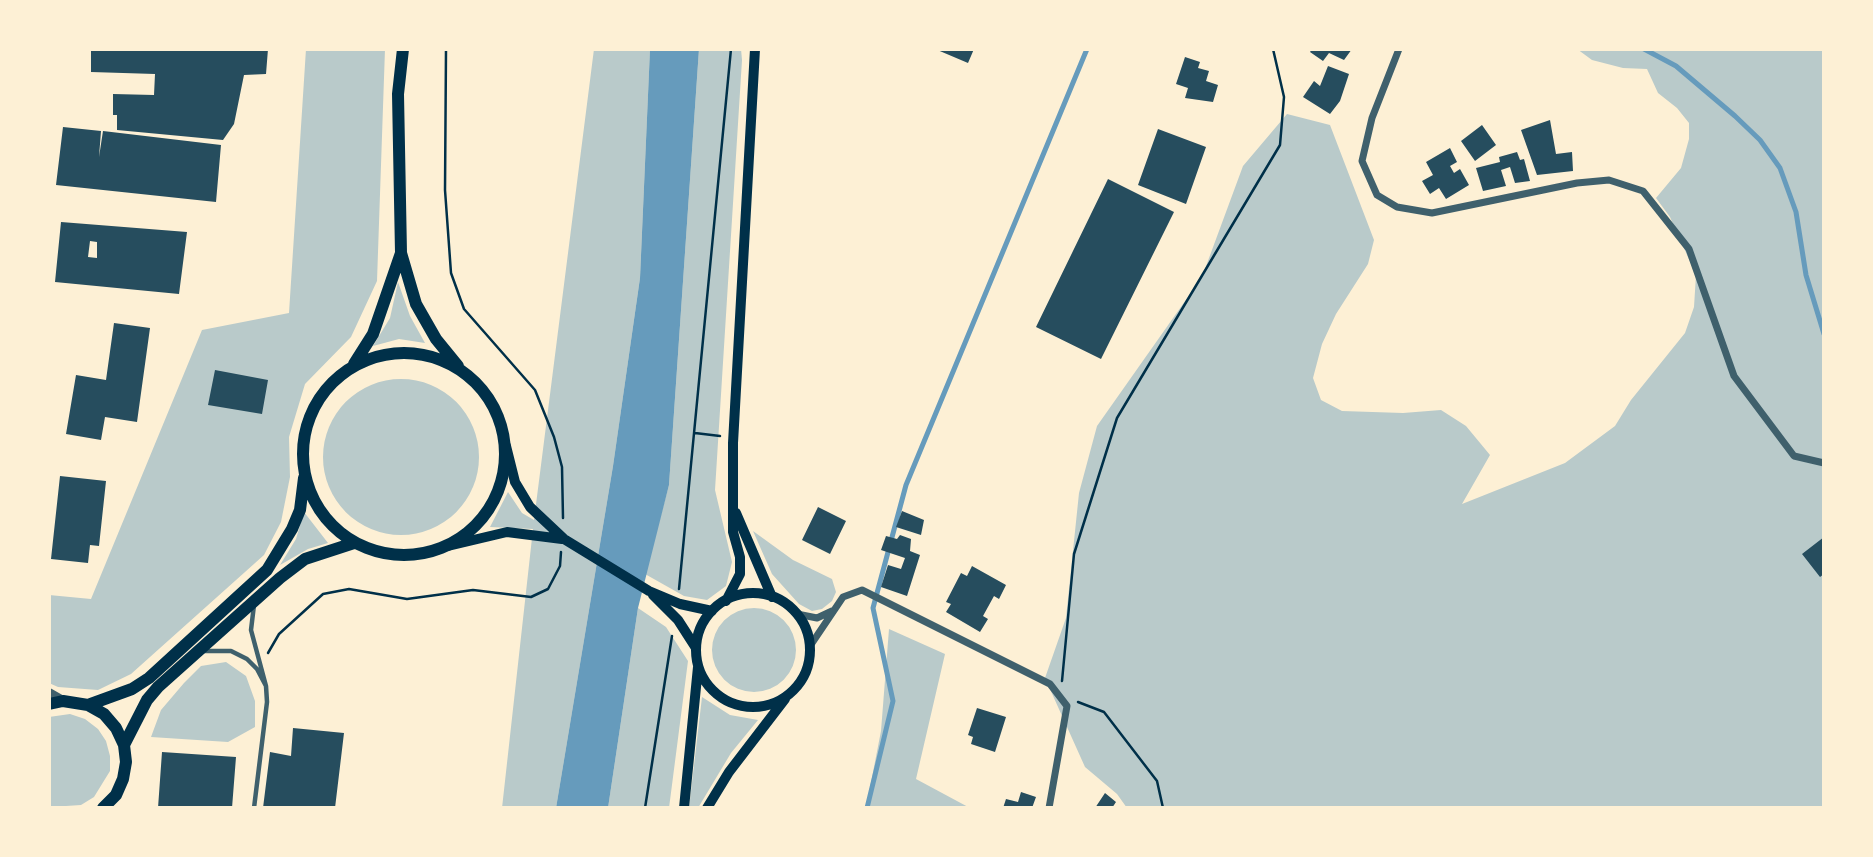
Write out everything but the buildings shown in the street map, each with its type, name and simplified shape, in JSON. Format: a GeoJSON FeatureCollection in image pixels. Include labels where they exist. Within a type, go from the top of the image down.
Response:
{"type":"FeatureCollection","features":[{"type":"Feature","properties":{"kind":"main road"},"geometry":{"type":"LineString","coordinates":[[403,49],[398,94],[401,253],[416,304],[436,339],[460,369],[483,389],[499,416],[515,482],[530,507],[562,539],[649,591],[680,604],[712,611]]}},
{"type":"Feature","properties":{"kind":"main road"},"geometry":{"type":"LineString","coordinates":[[726,601],[740,574],[740,557],[733,533],[733,443],[755,49]]}},
{"type":"Feature","properties":{"kind":"main road"},"geometry":{"type":"LineString","coordinates":[[354,364],[373,334],[401,253]]}},
{"type":"Feature","properties":{"kind":"main road"},"geometry":{"type":"LineString","coordinates":[[88,705],[132,689],[149,678],[267,570],[280,553],[300,510],[304,478],[302,445],[310,412],[328,385],[354,364],[380,354],[408,352],[435,356],[460,369]]}},
{"type":"Feature","properties":{"kind":"main road"},"geometry":{"type":"LineString","coordinates":[[449,546],[473,529],[492,505],[503,476],[506,446]]}},
{"type":"Feature","properties":{"kind":"main road"},"geometry":{"type":"LineString","coordinates":[[304,478],[315,504],[332,526],[354,543],[385,554],[417,555],[507,532],[562,539]]}},
{"type":"Feature","properties":{"kind":"main road"},"geometry":{"type":"LineString","coordinates":[[733,505],[772,597]]}},
{"type":"Feature","properties":{"kind":"main road"},"geometry":{"type":"LineString","coordinates":[[124,745],[147,701],[198,651],[305,559],[354,543]]}},
{"type":"Feature","properties":{"kind":"main road"},"geometry":{"type":"LineString","coordinates":[[649,591],[678,620],[696,648]]}},
{"type":"Feature","properties":{"kind":"main road"},"geometry":{"type":"LineString","coordinates":[[684,808],[699,635],[712,611],[726,601],[749,594],[772,597],[797,614],[805,627],[810,646],[808,666],[800,684],[786,697],[729,772],[707,808]]}},
{"type":"Feature","properties":{"kind":"main road"},"geometry":{"type":"LineString","coordinates":[[698,665],[705,680],[717,694],[733,704],[751,708],[769,705],[786,697]]}},
{"type":"Feature","properties":{"kind":"main road"},"geometry":{"type":"LineString","coordinates":[[49,704],[64,701],[88,705],[110,721],[124,745],[126,762],[123,779],[116,795],[103,808]]}},
{"type":"Feature","properties":{"kind":"street"},"geometry":{"type":"LineString","coordinates":[[1399,49],[1372,118],[1362,161],[1377,195],[1396,208],[1432,213],[1577,183],[1609,180],[1643,191],[1689,249],[1734,376],[1794,456],[1824,463]]}},
{"type":"Feature","properties":{"kind":"street"},"geometry":{"type":"LineString","coordinates":[[810,646],[843,597],[862,590],[1050,684],[1067,706],[1049,808]]}},
{"type":"Feature","properties":{"kind":"street"},"geometry":{"type":"LineString","coordinates":[[797,614],[817,618],[832,611]]}},
{"type":"Feature","properties":{"kind":"street"},"geometry":{"type":"LineString","coordinates":[[49,693],[64,701]]}},
{"type":"Feature","properties":{"kind":"lane"},"geometry":{"type":"LineString","coordinates":[[254,602],[251,630],[266,686],[267,702],[254,808]]}},
{"type":"Feature","properties":{"kind":"lane"},"geometry":{"type":"LineString","coordinates":[[198,651],[231,651],[257,669],[266,686]]}},
{"type":"Feature","properties":{"kind":"path"},"geometry":{"type":"LineString","coordinates":[[261,664],[279,634],[323,594],[349,589],[407,599],[473,590],[531,597],[548,589],[560,566],[562,467],[554,437],[536,390],[464,309],[451,273],[445,190],[446,49]]}},
{"type":"Feature","properties":{"kind":"path"},"geometry":{"type":"LineString","coordinates":[[679,591],[731,49]]}},
{"type":"Feature","properties":{"kind":"path"},"geometry":{"type":"LineString","coordinates":[[1163,808],[1157,781],[1104,712],[1059,695],[1065,663],[1074,554],[1117,418],[1280,145],[1284,97],[1273,49]]}},
{"type":"Feature","properties":{"kind":"path"},"geometry":{"type":"LineString","coordinates":[[695,433],[723,436]]}},
{"type":"Feature","properties":{"kind":"path"},"geometry":{"type":"LineString","coordinates":[[645,808],[672,636]]}},
{"type":"Feature","properties":{"kind":"shaded area"},"geometry":{"type":"Polygon","coordinates":[[[306,49],[385,49],[377,281],[351,337],[305,384],[289,437],[290,477],[281,522],[264,555],[131,674],[98,690],[58,687],[49,683],[49,595],[91,599],[202,330],[289,313],[306,49]]]}},
{"type":"Feature","properties":{"kind":"shaded area"},"geometry":{"type":"Polygon","coordinates":[[[594,49],[650,49],[640,278],[613,466],[556,808],[502,808],[533,529],[490,527],[508,492],[522,513],[534,520],[594,49]]]}},
{"type":"Feature","properties":{"kind":"shaded area"},"geometry":{"type":"Polygon","coordinates":[[[699,49],[741,49],[742,60],[715,490],[732,562],[726,586],[707,600],[684,596],[645,574],[669,485],[699,49]]]}},
{"type":"Feature","properties":{"kind":"shaded area"},"geometry":{"type":"Polygon","coordinates":[[[1577,49],[1824,49],[1824,808],[1127,808],[1117,794],[1085,767],[1045,678],[1066,618],[1079,493],[1097,426],[1202,277],[1243,166],[1287,114],[1330,125],[1374,240],[1368,264],[1336,314],[1322,344],[1313,378],[1321,400],[1342,411],[1403,413],[1441,410],[1466,426],[1490,455],[1462,504],[1565,463],[1615,426],[1631,400],[1685,333],[1694,307],[1696,275],[1670,217],[1656,198],[1681,168],[1689,139],[1689,123],[1677,108],[1658,93],[1647,69],[1623,68],[1592,60],[1577,49]]]}},
{"type":"Feature","properties":{"kind":"shaded area"},"geometry":{"type":"Polygon","coordinates":[[[398,282],[410,316],[425,343],[399,339],[373,346],[390,318],[398,282]]]}},
{"type":"Feature","properties":{"kind":"shaded area"},"geometry":{"type":"Polygon","coordinates":[[[401,379],[431,385],[456,402],[473,427],[479,457],[473,487],[456,512],[431,529],[401,535],[371,529],[346,512],[329,487],[323,457],[329,427],[346,402],[371,385],[401,379]]]}},
{"type":"Feature","properties":{"kind":"shaded area"},"geometry":{"type":"Polygon","coordinates":[[[304,512],[328,543],[308,549],[280,565],[296,539],[304,512]]]}},
{"type":"Feature","properties":{"kind":"shaded area"},"geometry":{"type":"Polygon","coordinates":[[[753,531],[793,560],[832,579],[836,592],[832,601],[822,609],[812,611],[799,604],[772,574],[753,531]]]}},
{"type":"Feature","properties":{"kind":"shaded area"},"geometry":{"type":"Polygon","coordinates":[[[638,608],[666,627],[688,661],[669,808],[608,808],[638,608]]]}},
{"type":"Feature","properties":{"kind":"shaded area"},"geometry":{"type":"Polygon","coordinates":[[[754,608],[770,611],[784,620],[793,634],[796,650],[793,666],[784,680],[770,689],[754,692],[738,689],[724,680],[715,666],[712,650],[715,634],[724,620],[738,611],[754,608]]]}},
{"type":"Feature","properties":{"kind":"shaded area"},"geometry":{"type":"Polygon","coordinates":[[[889,629],[945,654],[916,779],[970,808],[866,808],[881,731],[889,629]]]}},
{"type":"Feature","properties":{"kind":"shaded area"},"geometry":{"type":"Polygon","coordinates":[[[226,662],[246,676],[255,701],[255,727],[228,742],[151,737],[161,710],[201,666],[226,662]]]}},
{"type":"Feature","properties":{"kind":"shaded area"},"geometry":{"type":"Polygon","coordinates":[[[702,697],[730,715],[758,720],[731,753],[698,808],[689,808],[702,697]]]}},
{"type":"Feature","properties":{"kind":"shaded area"},"geometry":{"type":"Polygon","coordinates":[[[70,714],[85,719],[98,729],[106,741],[110,771],[94,797],[81,805],[51,807],[49,717],[70,714]]]}},
{"type":"Feature","properties":{"kind":"water"},"geometry":{"type":"Polygon","coordinates":[[[650,49],[699,49],[669,485],[638,608],[608,808],[556,808],[613,466],[640,278],[650,49]]]}},
{"type":"Feature","properties":{"kind":"waterway"},"geometry":{"type":"LineString","coordinates":[[867,808],[893,701],[873,608],[906,485],[1087,49]]}},
{"type":"Feature","properties":{"kind":"waterway"},"geometry":{"type":"LineString","coordinates":[[1644,49],[1676,66],[1735,116],[1760,140],[1780,168],[1796,212],[1806,275],[1824,334]]}}]}
